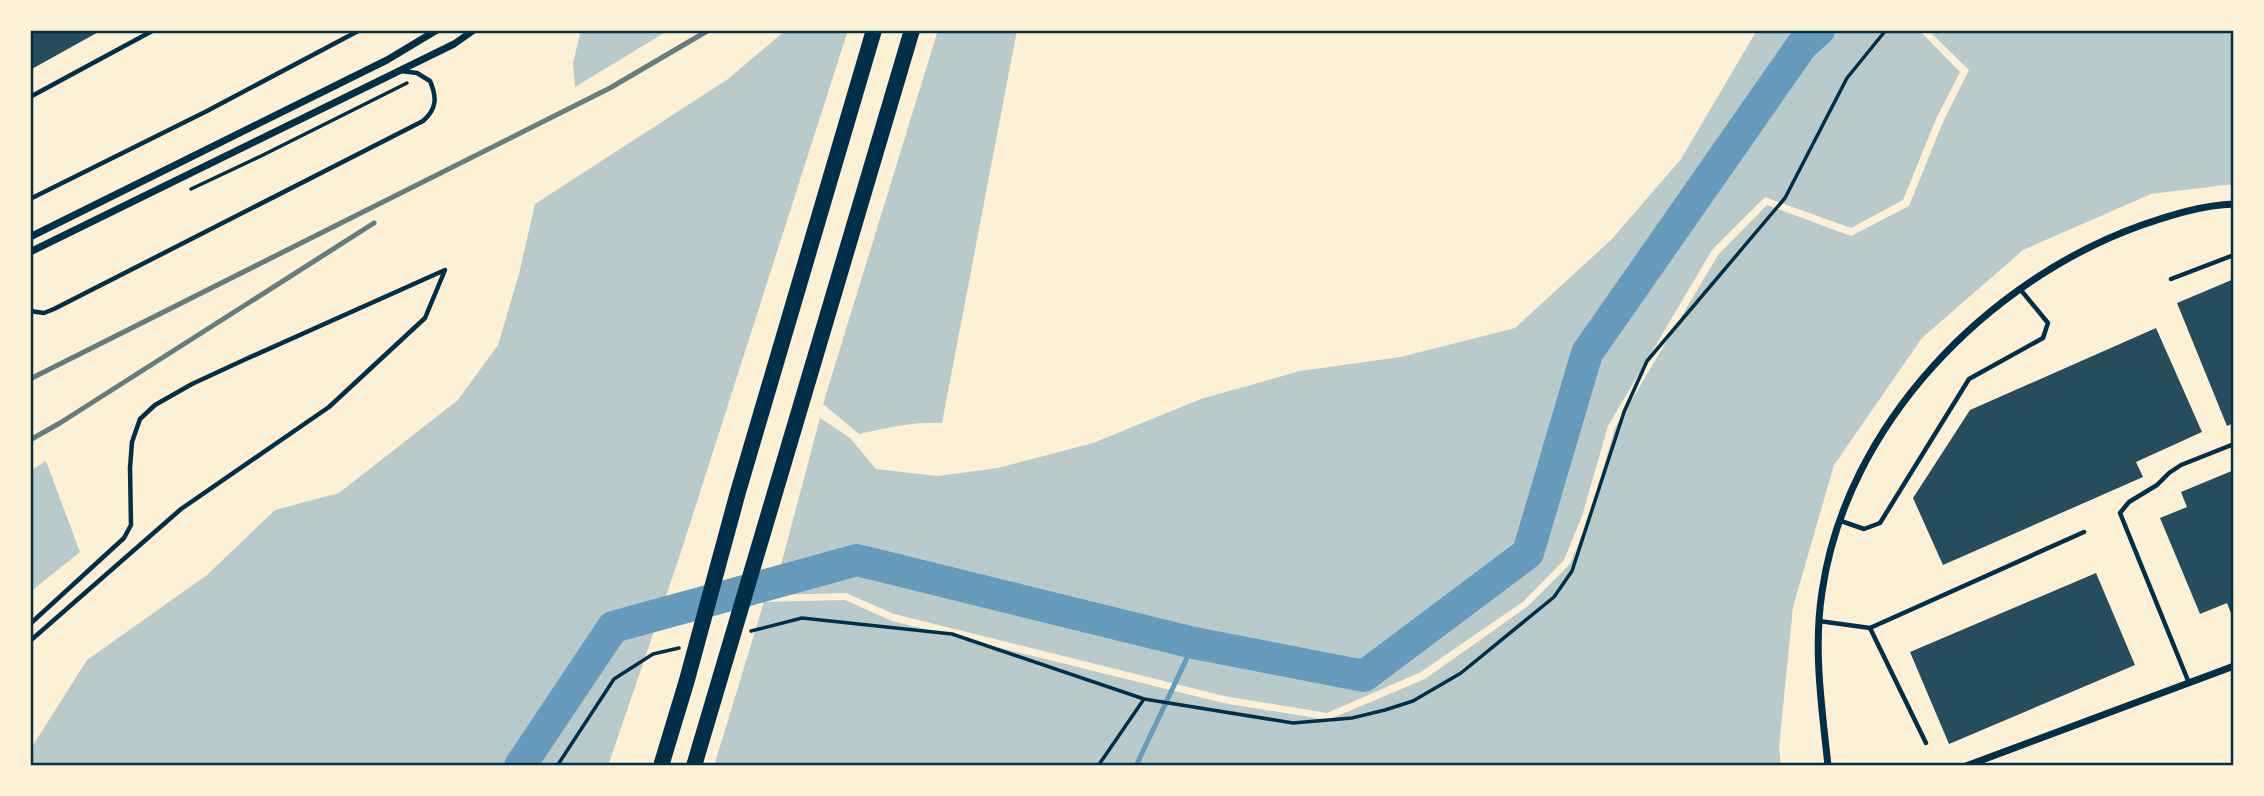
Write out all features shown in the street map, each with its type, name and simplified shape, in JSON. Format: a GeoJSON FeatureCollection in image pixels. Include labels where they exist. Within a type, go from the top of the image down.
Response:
{"type":"FeatureCollection","features":[{"type":"Feature","properties":{"kind":"highway"},"geometry":{"type":"LineString","coordinates":[[661,766],[738,492],[874,30]]}},
{"type":"Feature","properties":{"kind":"highway"},"geometry":{"type":"LineString","coordinates":[[694,766],[912,30]]}},
{"type":"Feature","properties":{"kind":"street"},"geometry":{"type":"LineString","coordinates":[[30,237],[387,60],[437,30]]}},
{"type":"Feature","properties":{"kind":"street"},"geometry":{"type":"LineString","coordinates":[[30,253],[454,44],[474,30]]}},
{"type":"Feature","properties":{"kind":"street"},"geometry":{"type":"LineString","coordinates":[[1828,766],[1820,696],[1818,643],[1822,591],[1849,496],[1874,444],[1942,356],[1972,326],[2020,289],[2069,257],[2108,237],[2163,218],[2222,204],[2234,204]]}},
{"type":"Feature","properties":{"kind":"street"},"geometry":{"type":"LineString","coordinates":[[1966,766],[2234,666]]}},
{"type":"Feature","properties":{"kind":"lane"},"geometry":{"type":"LineString","coordinates":[[30,97],[154,30]]}},
{"type":"Feature","properties":{"kind":"lane"},"geometry":{"type":"LineString","coordinates":[[30,199],[207,111],[360,30]]}},
{"type":"Feature","properties":{"kind":"lane"},"geometry":{"type":"LineString","coordinates":[[30,311],[44,313],[54,309],[423,121],[429,116],[436,101],[430,81],[417,73],[400,71]]}},
{"type":"Feature","properties":{"kind":"lane"},"geometry":{"type":"LineString","coordinates":[[2171,279],[2234,255]]}},
{"type":"Feature","properties":{"kind":"lane"},"geometry":{"type":"LineString","coordinates":[[30,624],[124,538],[131,525],[132,442],[140,419],[155,405],[192,384],[446,270],[425,318],[329,407],[181,509],[30,641]]}},
{"type":"Feature","properties":{"kind":"lane"},"geometry":{"type":"LineString","coordinates":[[1841,520],[1864,529],[1880,523],[1969,379],[2043,338],[2048,323],[2020,289]]}},
{"type":"Feature","properties":{"kind":"lane"},"geometry":{"type":"LineString","coordinates":[[2190,684],[2120,513],[2129,502],[2157,485],[2181,465],[2234,444]]}},
{"type":"Feature","properties":{"kind":"lane"},"geometry":{"type":"LineString","coordinates":[[1819,621],[1870,628],[2084,532]]}},
{"type":"Feature","properties":{"kind":"lane"},"geometry":{"type":"LineString","coordinates":[[1870,628],[1927,743]]}},
{"type":"Feature","properties":{"kind":"path"},"geometry":{"type":"LineString","coordinates":[[748,631],[802,618],[952,634],[1144,699],[1293,723],[1352,718],[1413,701],[1461,673],[1553,597],[1572,571],[1624,412],[1647,361],[1784,198],[1847,78],[1885,30]]}},
{"type":"Feature","properties":{"kind":"path"},"geometry":{"type":"LineString","coordinates":[[557,766],[614,679],[653,654],[680,648]]}},
{"type":"Feature","properties":{"kind":"path"},"geometry":{"type":"LineString","coordinates":[[1098,766],[1144,699]]}},
{"type":"Feature","properties":{"kind":"shaded area"},"geometry":{"type":"Polygon","coordinates":[[[581,30],[669,30],[575,87],[573,63],[581,30]]]}},
{"type":"Feature","properties":{"kind":"shaded area"},"geometry":{"type":"Polygon","coordinates":[[[786,30],[848,30],[678,561],[608,766],[30,766],[30,750],[87,660],[207,575],[275,510],[339,493],[458,400],[498,345],[519,274],[535,204],[728,79],[786,30]]]}},
{"type":"Feature","properties":{"kind":"shaded area"},"geometry":{"type":"Polygon","coordinates":[[[938,30],[1017,30],[942,423],[911,424],[859,434],[823,404],[938,30]]]}},
{"type":"Feature","properties":{"kind":"shaded area"},"geometry":{"type":"Polygon","coordinates":[[[1757,30],[1919,30],[1960,72],[1936,119],[1903,200],[1851,228],[1765,197],[1712,250],[1608,426],[1582,516],[1564,560],[1524,601],[1421,672],[1327,713],[1224,696],[894,614],[846,593],[773,595],[820,418],[850,438],[876,469],[937,476],[998,468],[1093,443],[1201,399],[1300,371],[1401,357],[1515,328],[1612,239],[1681,159],[1757,30]]]}},
{"type":"Feature","properties":{"kind":"shaded area"},"geometry":{"type":"Polygon","coordinates":[[[1928,30],[2234,30],[2234,184],[2151,194],[2023,250],[1922,338],[1834,465],[1793,607],[1779,747],[1781,766],[714,766],[764,602],[845,600],[892,621],[1223,703],[1328,720],[1425,679],[1528,606],[1570,564],[1589,518],[1615,428],[1718,255],[1767,205],[1851,236],[1909,206],[1943,122],[1969,70],[1928,30]]]}},
{"type":"Feature","properties":{"kind":"shaded area"},"geometry":{"type":"Polygon","coordinates":[[[46,461],[80,552],[30,592],[30,471],[46,461]]]}},
{"type":"Feature","properties":{"kind":"building"},"geometry":{"type":"Polygon","coordinates":[[[30,30],[102,30],[30,70],[30,30]]]}},
{"type":"Feature","properties":{"kind":"building"},"geometry":{"type":"Polygon","coordinates":[[[2234,279],[2234,423],[2227,426],[2177,303],[2234,279]]]}},
{"type":"Feature","properties":{"kind":"building"},"geometry":{"type":"Polygon","coordinates":[[[2156,328],[2202,432],[2136,462],[2143,477],[1943,565],[1913,498],[1970,410],[2156,328]]]}},
{"type":"Feature","properties":{"kind":"building"},"geometry":{"type":"Polygon","coordinates":[[[2234,470],[2234,621],[2227,603],[2200,614],[2160,518],[2187,507],[2181,492],[2234,470]]]}},
{"type":"Feature","properties":{"kind":"building"},"geometry":{"type":"Polygon","coordinates":[[[2096,573],[2135,665],[1949,744],[1910,652],[2096,573]]]}},
{"type":"Feature","properties":{"kind":"waterway"},"geometry":{"type":"LineString","coordinates":[[520,766],[613,627],[857,560],[1194,643],[1364,676],[1528,553],[1587,353],[1802,45],[1819,30]]}},
{"type":"Feature","properties":{"kind":"waterway"},"geometry":{"type":"LineString","coordinates":[[1136,766],[1194,643]]}},
{"type":"Feature","properties":{"kind":"railway"},"geometry":{"type":"LineString","coordinates":[[30,379],[610,88],[709,30]]}},
{"type":"Feature","properties":{"kind":"railway"},"geometry":{"type":"LineString","coordinates":[[30,440],[374,223]]}}]}
